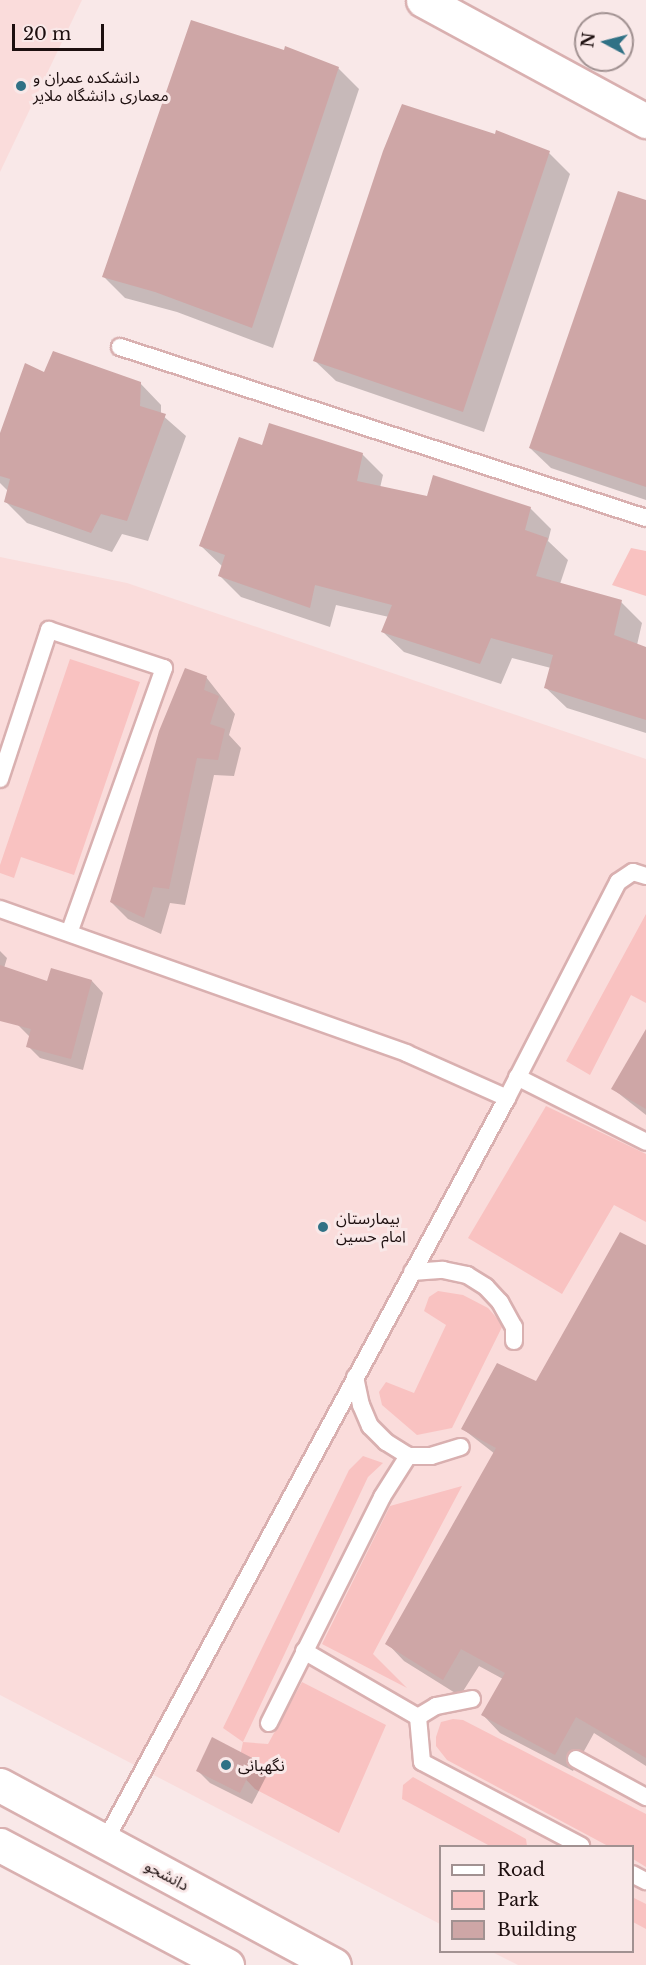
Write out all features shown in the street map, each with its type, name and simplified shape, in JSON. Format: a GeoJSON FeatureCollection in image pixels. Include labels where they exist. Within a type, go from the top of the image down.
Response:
{"type":"FeatureCollection","features":[{"type":"Feature","properties":{"kind":"main road"},"geometry":{"type":"LineString","coordinates":[[423,0],[646,121]]}},
{"type":"Feature","properties":{"kind":"main road","name":"دانشجو"},"geometry":{"type":"LineString","coordinates":[[0,1785],[334,1965]]}},
{"type":"Feature","properties":{"kind":"main road"},"geometry":{"type":"LineString","coordinates":[[0,1845],[227,1965]]}},
{"type":"Feature","properties":{"kind":"lane"},"geometry":{"type":"LineString","coordinates":[[120,347],[646,518]]}},
{"type":"Feature","properties":{"kind":"lane"},"geometry":{"type":"LineString","coordinates":[[0,779],[49,630],[164,668],[70,931]]}},
{"type":"Feature","properties":{"kind":"lane"},"geometry":{"type":"LineString","coordinates":[[105,1841],[507,1098],[618,882],[633,872],[646,876]]}},
{"type":"Feature","properties":{"kind":"lane"},"geometry":{"type":"LineString","coordinates":[[0,909],[70,931],[406,1053],[507,1098]]}},
{"type":"Feature","properties":{"kind":"lane"},"geometry":{"type":"LineString","coordinates":[[517,1077],[646,1142]]}},
{"type":"Feature","properties":{"kind":"lane"},"geometry":{"type":"LineString","coordinates":[[412,1272],[443,1270],[467,1275],[486,1287],[509,1319],[514,1341]]}},
{"type":"Feature","properties":{"kind":"lane"},"geometry":{"type":"LineString","coordinates":[[356,1377],[361,1405],[370,1426],[386,1442],[408,1456],[432,1456],[461,1447]]}},
{"type":"Feature","properties":{"kind":"lane"},"geometry":{"type":"LineString","coordinates":[[269,1723],[382,1497],[408,1456]]}},
{"type":"Feature","properties":{"kind":"lane"},"geometry":{"type":"LineString","coordinates":[[304,1652],[418,1717]]}},
{"type":"Feature","properties":{"kind":"lane"},"geometry":{"type":"LineString","coordinates":[[418,1717],[436,1706],[472,1699]]}},
{"type":"Feature","properties":{"kind":"lane"},"geometry":{"type":"LineString","coordinates":[[418,1717],[422,1762],[579,1845]]}},
{"type":"Feature","properties":{"kind":"lane"},"geometry":{"type":"LineString","coordinates":[[576,1759],[646,1797]]}},
{"type":"Feature","properties":{"kind":"shaded area","name":"دانشکده عمران و معماری دانشگاه ملایر"},"geometry":{"type":"Polygon","coordinates":[[[0,0],[82,0],[0,172],[0,0]]]}},
{"type":"Feature","properties":{"kind":"shaded area","name":"بیمارستان امام حسین"},"geometry":{"type":"Polygon","coordinates":[[[0,557],[127,583],[646,759],[646,1965],[518,1965],[494,1953],[634,1953],[634,1845],[439,1845],[439,1923],[0,1695],[0,557]]]}},
{"type":"Feature","properties":{"kind":"green space"},"geometry":{"type":"Polygon","coordinates":[[[631,548],[646,551],[646,596],[612,585],[631,548]]]}},
{"type":"Feature","properties":{"kind":"green space"},"geometry":{"type":"Polygon","coordinates":[[[70,659],[140,682],[74,875],[21,857],[14,878],[0,873],[0,865],[70,659]]]}},
{"type":"Feature","properties":{"kind":"green space"},"geometry":{"type":"Polygon","coordinates":[[[646,914],[646,1003],[631,995],[590,1075],[566,1061],[646,914]]]}},
{"type":"Feature","properties":{"kind":"green space"},"geometry":{"type":"Polygon","coordinates":[[[546,1106],[646,1154],[646,1222],[614,1205],[562,1294],[468,1238],[546,1106]]]}},
{"type":"Feature","properties":{"kind":"green space"},"geometry":{"type":"Polygon","coordinates":[[[438,1291],[463,1295],[488,1308],[503,1325],[452,1428],[417,1435],[382,1405],[379,1392],[386,1382],[414,1393],[446,1325],[424,1311],[429,1297],[438,1291]]]}},
{"type":"Feature","properties":{"kind":"green space"},"geometry":{"type":"Polygon","coordinates":[[[363,1456],[383,1463],[368,1477],[243,1742],[223,1728],[349,1470],[363,1456]]]}},
{"type":"Feature","properties":{"kind":"green space"},"geometry":{"type":"Polygon","coordinates":[[[462,1486],[373,1654],[407,1688],[322,1644],[390,1506],[462,1486]]]}},
{"type":"Feature","properties":{"kind":"green space"},"geometry":{"type":"Polygon","coordinates":[[[302,1682],[386,1725],[339,1833],[255,1789],[237,1770],[243,1742],[268,1744],[302,1682]]]}},
{"type":"Feature","properties":{"kind":"green space"},"geometry":{"type":"Polygon","coordinates":[[[453,1719],[463,1720],[646,1814],[646,1867],[634,1860],[634,1845],[606,1845],[447,1760],[436,1746],[436,1737],[441,1722],[453,1719]]]}},
{"type":"Feature","properties":{"kind":"green space"},"geometry":{"type":"Polygon","coordinates":[[[413,1777],[526,1839],[527,1845],[488,1845],[402,1799],[403,1785],[413,1777]]]}},
{"type":"Feature","properties":{"kind":"green space"},"geometry":{"type":"Polygon","coordinates":[[[634,1898],[646,1904],[646,1929],[634,1923],[634,1898]]]}},
{"type":"Feature","properties":{"kind":"building"},"geometry":{"type":"Polygon","coordinates":[[[191,20],[284,50],[285,46],[339,67],[252,328],[155,292],[102,277],[191,20]]]}},
{"type":"Feature","properties":{"kind":"building"},"geometry":{"type":"Polygon","coordinates":[[[402,104],[495,134],[496,130],[550,151],[463,412],[313,361],[383,151],[402,104]]]}},
{"type":"Feature","properties":{"kind":"building"},"geometry":{"type":"Polygon","coordinates":[[[618,191],[646,200],[646,487],[529,448],[618,191]]]}},
{"type":"Feature","properties":{"kind":"building"},"geometry":{"type":"Polygon","coordinates":[[[53,351],[141,382],[140,406],[166,414],[127,521],[101,514],[91,533],[4,502],[10,479],[0,476],[0,433],[25,363],[44,372],[53,351]]]}},
{"type":"Feature","properties":{"kind":"building"},"geometry":{"type":"Polygon","coordinates":[[[269,423],[363,453],[357,481],[427,496],[433,475],[531,507],[525,530],[548,538],[536,576],[622,600],[614,635],[646,647],[646,720],[544,688],[553,655],[491,638],[480,664],[381,632],[392,605],[315,585],[310,608],[218,576],[225,555],[199,546],[239,437],[262,445],[269,423]]]}},
{"type":"Feature","properties":{"kind":"building"},"geometry":{"type":"Polygon","coordinates":[[[185,668],[207,676],[204,690],[219,696],[210,724],[225,729],[218,760],[197,758],[169,889],[153,887],[144,918],[110,902],[159,731],[185,668]]]}},
{"type":"Feature","properties":{"kind":"building"},"geometry":{"type":"Polygon","coordinates":[[[0,965],[47,981],[51,968],[92,980],[71,1059],[26,1047],[31,1029],[0,1021],[0,965]]]}},
{"type":"Feature","properties":{"kind":"building"},"geometry":{"type":"Polygon","coordinates":[[[646,1029],[646,1109],[611,1089],[646,1029]]]}},
{"type":"Feature","properties":{"kind":"building"},"geometry":{"type":"Polygon","coordinates":[[[620,1232],[646,1245],[646,1758],[576,1717],[555,1755],[481,1715],[505,1673],[461,1649],[443,1680],[385,1644],[496,1448],[461,1429],[497,1363],[536,1381],[620,1232]]]}},
{"type":"Feature","properties":{"kind":"building","name":"نگهبانی"},"geometry":{"type":"Polygon","coordinates":[[[212,1737],[256,1760],[240,1793],[196,1771],[212,1737]]]}},
{"type":"Feature","properties":{"kind":"place","name":"دانشکده عمران و معماری دانشگاه ملایر"},"geometry":{"type":"Point","coordinates":[21,86]}},
{"type":"Feature","properties":{"kind":"place","name":"بیمارستان امام حسین"},"geometry":{"type":"Point","coordinates":[323,1227]}},
{"type":"Feature","properties":{"kind":"place","name":"نگهبانی"},"geometry":{"type":"Point","coordinates":[226,1765]}}]}
